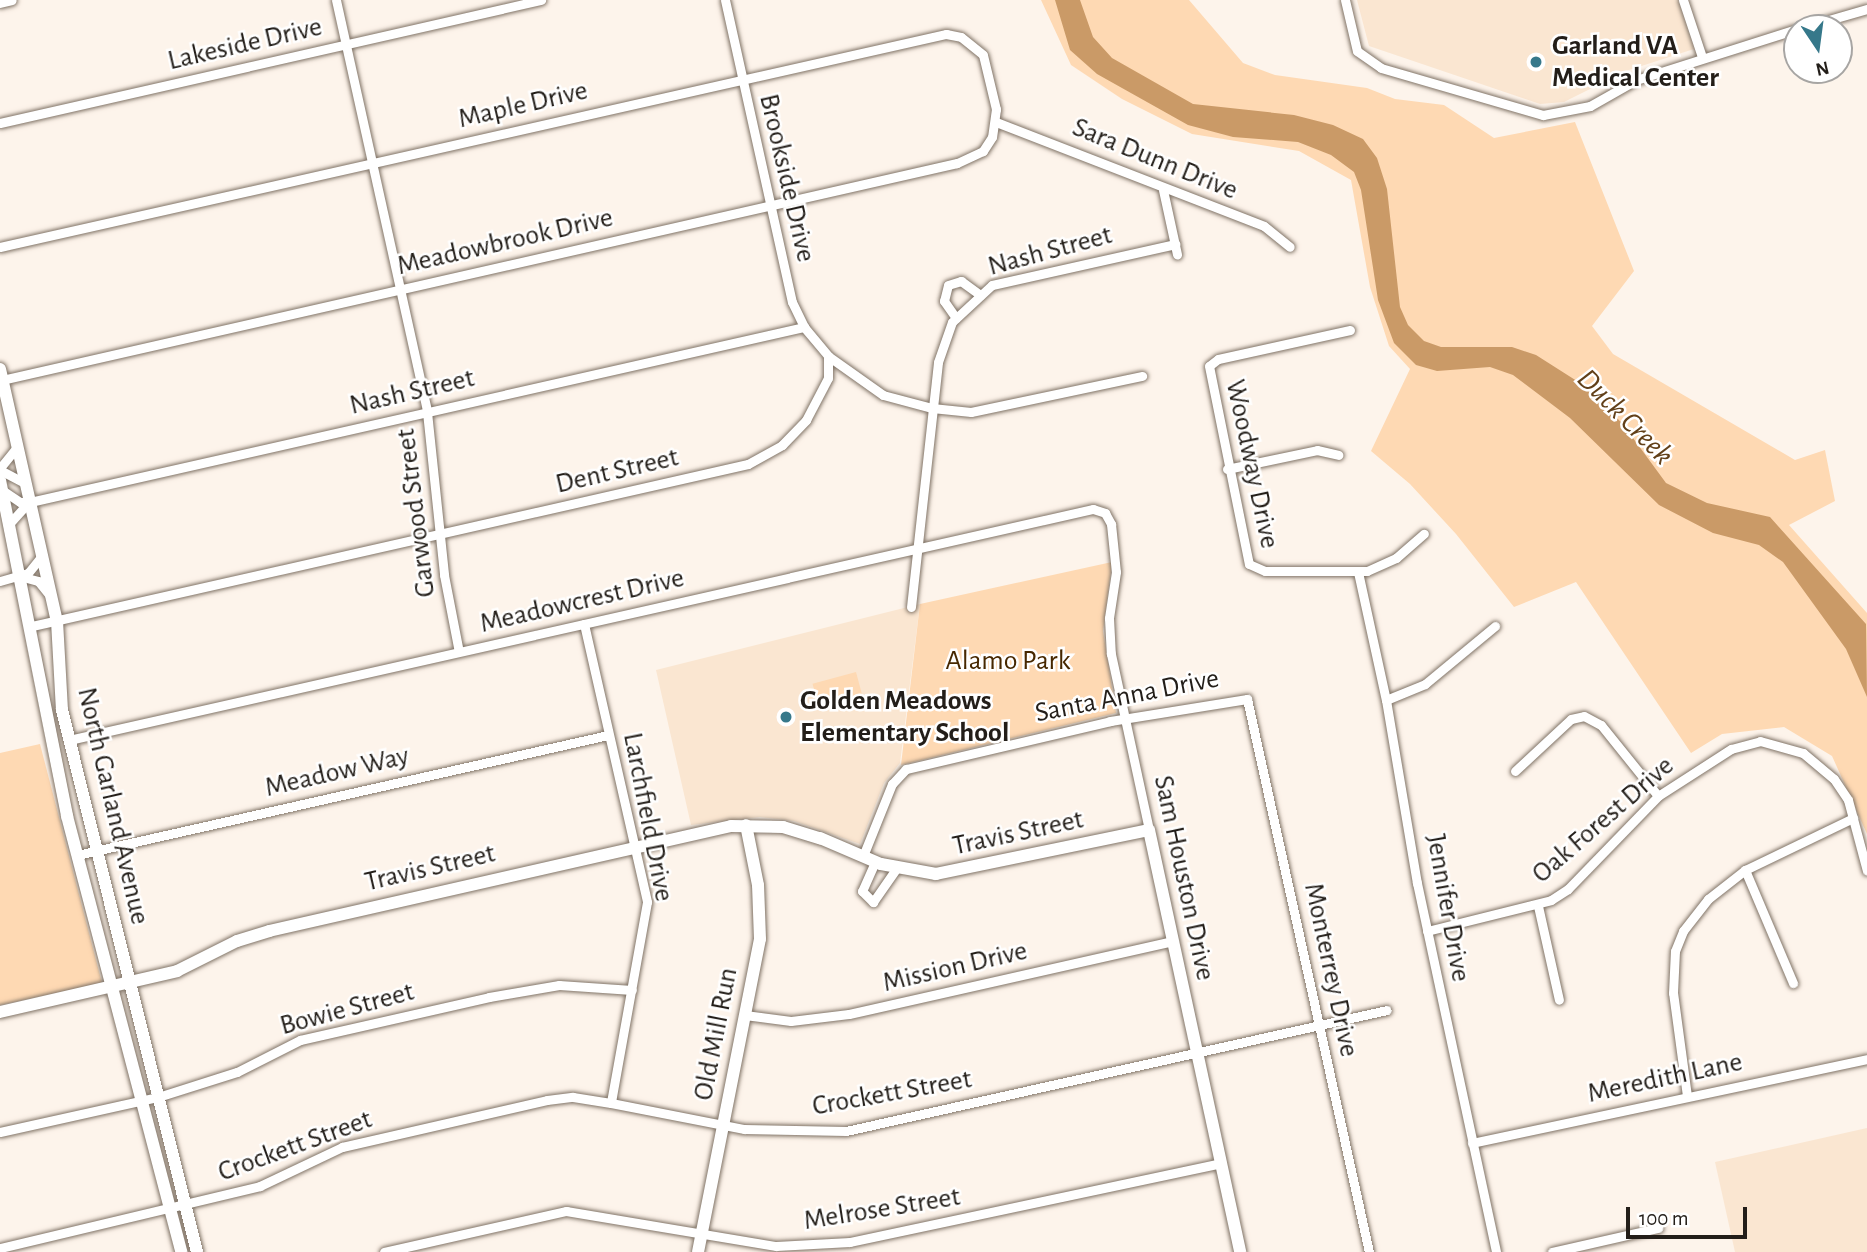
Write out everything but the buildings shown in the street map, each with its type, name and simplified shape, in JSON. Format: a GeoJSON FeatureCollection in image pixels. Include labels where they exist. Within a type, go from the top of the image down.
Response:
{"type":"FeatureCollection","features":[{"type":"Feature","properties":{"kind":"street"},"geometry":{"type":"LineString","coordinates":[[0,3],[12,0]]}},
{"type":"Feature","properties":{"kind":"street","name":"Garwood Street"},"geometry":{"type":"LineString","coordinates":[[336,0],[428,412],[440,536],[459,652]]}},
{"type":"Feature","properties":{"kind":"street","name":"Lakeside Drive"},"geometry":{"type":"LineString","coordinates":[[0,123],[541,0]]}},
{"type":"Feature","properties":{"kind":"street","name":"Brookside Drive"},"geometry":{"type":"LineString","coordinates":[[725,0],[768,205],[792,302],[804,327],[828,356]]}},
{"type":"Feature","properties":{"kind":"street"},"geometry":{"type":"LineString","coordinates":[[1345,0],[1357,51],[1381,68],[1542,115],[1590,106],[1636,80],[1783,34]]}},
{"type":"Feature","properties":{"kind":"street"},"geometry":{"type":"LineString","coordinates":[[1683,0],[1702,57]]}},
{"type":"Feature","properties":{"kind":"street"},"geometry":{"type":"LineString","coordinates":[[1850,14],[1867,9]]}},
{"type":"Feature","properties":{"kind":"street","name":"Maple Drive"},"geometry":{"type":"LineString","coordinates":[[0,247],[946,34],[961,37],[983,55],[990,72],[996,122]]}},
{"type":"Feature","properties":{"kind":"street","name":"Sara Dunn Drive"},"geometry":{"type":"LineString","coordinates":[[996,122],[1097,158],[1163,190],[1264,226],[1290,247]]}},
{"type":"Feature","properties":{"kind":"street","name":"Meadowbrook Drive"},"geometry":{"type":"LineString","coordinates":[[0,378],[970,159],[983,151],[996,122]]}},
{"type":"Feature","properties":{"kind":"street"},"geometry":{"type":"LineString","coordinates":[[1163,190],[1177,254]]}},
{"type":"Feature","properties":{"kind":"street","name":"Nash Street"},"geometry":{"type":"LineString","coordinates":[[932,408],[938,362],[956,318],[992,285],[1044,271],[1175,244]]}},
{"type":"Feature","properties":{"kind":"street"},"geometry":{"type":"LineString","coordinates":[[956,318],[944,301],[948,285],[961,281],[980,295]]}},
{"type":"Feature","properties":{"kind":"street","name":"Nash Street"},"geometry":{"type":"LineString","coordinates":[[30,502],[804,327]]}},
{"type":"Feature","properties":{"kind":"street","name":"Woodway Drive"},"geometry":{"type":"LineString","coordinates":[[1350,330],[1218,359],[1209,366],[1227,469],[1249,564],[1255,570],[1358,572]]}},
{"type":"Feature","properties":{"kind":"street"},"geometry":{"type":"LineString","coordinates":[[828,356],[883,395],[932,408],[993,409],[1142,376]]}},
{"type":"Feature","properties":{"kind":"street","name":"Dent Street"},"geometry":{"type":"LineString","coordinates":[[32,626],[440,536],[748,464],[782,445],[806,420],[828,378],[828,356]]}},
{"type":"Feature","properties":{"kind":"street","name":"North Garland Avenue"},"geometry":{"type":"LineString","coordinates":[[0,378],[57,621],[59,691],[69,740],[197,1252]]}},
{"type":"Feature","properties":{"kind":"street"},"geometry":{"type":"LineString","coordinates":[[911,607],[932,408]]}},
{"type":"Feature","properties":{"kind":"street"},"geometry":{"type":"LineString","coordinates":[[17,447],[0,469],[26,484]]}},
{"type":"Feature","properties":{"kind":"street"},"geometry":{"type":"LineString","coordinates":[[1227,469],[1317,450],[1338,455]]}},
{"type":"Feature","properties":{"kind":"street"},"geometry":{"type":"LineString","coordinates":[[1,485],[30,502],[9,524]]}},
{"type":"Feature","properties":{"kind":"street","name":"North Garland Avenue"},"geometry":{"type":"LineString","coordinates":[[1,485],[32,626],[50,739],[77,855],[181,1252]]}},
{"type":"Feature","properties":{"kind":"street","name":"Meadowcrest Drive"},"geometry":{"type":"LineString","coordinates":[[69,740],[1072,513],[1093,509],[1105,513]]}},
{"type":"Feature","properties":{"kind":"street","name":"Sam Houston Drive"},"geometry":{"type":"LineString","coordinates":[[1105,513],[1111,524],[1116,572],[1109,618],[1111,654],[1240,1252]]}},
{"type":"Feature","properties":{"kind":"street"},"geometry":{"type":"LineString","coordinates":[[1358,572],[1396,558],[1424,534]]}},
{"type":"Feature","properties":{"kind":"street"},"geometry":{"type":"LineString","coordinates":[[21,577],[42,556]]}},
{"type":"Feature","properties":{"kind":"street","name":"Jennifer Drive"},"geometry":{"type":"LineString","coordinates":[[1358,572],[1387,699],[1427,931],[1496,1252]]}},
{"type":"Feature","properties":{"kind":"street"},"geometry":{"type":"LineString","coordinates":[[0,581],[21,577],[38,581],[51,596]]}},
{"type":"Feature","properties":{"kind":"street","name":"Larchfield Drive"},"geometry":{"type":"LineString","coordinates":[[584,624],[647,902],[611,1102]]}},
{"type":"Feature","properties":{"kind":"street"},"geometry":{"type":"LineString","coordinates":[[1387,699],[1425,684],[1495,626]]}},
{"type":"Feature","properties":{"kind":"street","name":"Santa Anna Drive"},"geometry":{"type":"LineString","coordinates":[[869,859],[892,784],[906,769],[1125,719],[1247,699]]}},
{"type":"Feature","properties":{"kind":"street","name":"Monterrey Drive"},"geometry":{"type":"LineString","coordinates":[[1247,699],[1369,1252]]}},
{"type":"Feature","properties":{"kind":"street"},"geometry":{"type":"LineString","coordinates":[[1516,771],[1571,719],[1584,716],[1601,725],[1658,796]]}},
{"type":"Feature","properties":{"kind":"street","name":"Meadow Way"},"geometry":{"type":"LineString","coordinates":[[77,855],[608,735]]}},
{"type":"Feature","properties":{"kind":"street"},"geometry":{"type":"LineString","coordinates":[[50,739],[69,740]]}},
{"type":"Feature","properties":{"kind":"street","name":"Oak Forest Drive"},"geometry":{"type":"LineString","coordinates":[[1427,931],[1538,906],[1568,889],[1658,796],[1731,749],[1768,741],[1804,753],[1826,768],[1842,789],[1867,871]]}},
{"type":"Feature","properties":{"kind":"street"},"geometry":{"type":"LineString","coordinates":[[1687,1096],[1677,1043],[1675,951],[1683,931],[1709,899],[1745,870],[1853,818]]}},
{"type":"Feature","properties":{"kind":"street","name":"Travis Street"},"geometry":{"type":"LineString","coordinates":[[0,1012],[130,985],[177,971],[237,941],[269,931],[633,846],[747,825],[783,827],[896,869],[936,874],[968,870],[1149,830]]}},
{"type":"Feature","properties":{"kind":"street","name":"Old Mill Run"},"geometry":{"type":"LineString","coordinates":[[698,1252],[746,1015],[760,914],[747,825]]}},
{"type":"Feature","properties":{"kind":"street"},"geometry":{"type":"LineString","coordinates":[[869,859],[862,891],[873,902],[896,869]]}},
{"type":"Feature","properties":{"kind":"street"},"geometry":{"type":"LineString","coordinates":[[1745,870],[1793,984]]}},
{"type":"Feature","properties":{"kind":"street"},"geometry":{"type":"LineString","coordinates":[[1538,906],[1559,1000]]}},
{"type":"Feature","properties":{"kind":"street","name":"Mission Drive"},"geometry":{"type":"LineString","coordinates":[[746,1015],[791,1021],[849,1014],[1173,941]]}},
{"type":"Feature","properties":{"kind":"street","name":"Bowie Street"},"geometry":{"type":"LineString","coordinates":[[0,1132],[158,1097],[237,1072],[300,1040],[489,997],[559,985],[632,990]]}},
{"type":"Feature","properties":{"kind":"street","name":"Crockett Street"},"geometry":{"type":"LineString","coordinates":[[0,1248],[186,1207],[260,1186],[342,1147],[547,1100],[573,1097],[611,1102],[723,1126],[846,1130],[1387,1010]]}},
{"type":"Feature","properties":{"kind":"street","name":"Meredith Lane"},"geometry":{"type":"LineString","coordinates":[[1472,1143],[1867,1059]]}},
{"type":"Feature","properties":{"kind":"street","name":"Melrose Street"},"geometry":{"type":"LineString","coordinates":[[384,1252],[426,1247],[566,1211],[702,1236],[776,1246],[850,1242],[1221,1163]]}},
{"type":"Feature","properties":{"kind":"street"},"geometry":{"type":"LineString","coordinates":[[1552,1252],[1658,1228]]}},
{"type":"Feature","properties":{"kind":"street"},"geometry":{"type":"LineString","coordinates":[[1602,1241],[1604,1252]]}},
{"type":"Feature","properties":{"kind":"shaded area"},"geometry":{"type":"Polygon","coordinates":[[[1055,0],[1080,0],[1093,37],[1112,58],[1193,104],[1294,115],[1333,125],[1363,139],[1377,158],[1387,189],[1400,307],[1408,325],[1424,341],[1441,347],[1512,347],[1536,355],[1580,383],[1622,423],[1666,483],[1707,503],[1770,517],[1866,624],[1867,697],[1846,649],[1783,562],[1759,545],[1713,533],[1659,505],[1570,418],[1513,375],[1490,367],[1437,371],[1416,365],[1394,343],[1378,300],[1361,190],[1354,172],[1331,155],[1298,142],[1233,137],[1188,125],[1097,74],[1070,50],[1055,0]]]}},
{"type":"Feature","properties":{"kind":"shaded area","name":"Garland VA Medical Center"},"geometry":{"type":"Polygon","coordinates":[[[1357,0],[1678,0],[1694,49],[1626,71],[1564,102],[1540,104],[1369,46],[1357,0]]]}},
{"type":"Feature","properties":{"kind":"shaded area","name":"Golden Meadows Elementary School"},"geometry":{"type":"Polygon","coordinates":[[[920,604],[900,763],[884,783],[860,844],[794,821],[760,817],[691,825],[656,670],[920,604]]]}},
{"type":"Feature","properties":{"kind":"shaded area"},"geometry":{"type":"Polygon","coordinates":[[[1867,1128],[1867,1252],[1735,1252],[1715,1162],[1867,1128]]]}},
{"type":"Feature","properties":{"kind":"green space"},"geometry":{"type":"Polygon","coordinates":[[[1041,0],[1189,0],[1243,63],[1275,75],[1367,88],[1395,99],[1444,105],[1494,138],[1575,122],[1634,271],[1592,326],[1613,354],[1795,460],[1825,450],[1835,501],[1789,525],[1867,613],[1867,834],[1832,756],[1784,727],[1722,734],[1691,753],[1576,582],[1514,607],[1456,534],[1410,484],[1371,451],[1410,369],[1389,346],[1370,287],[1351,180],[1299,151],[1192,134],[1122,99],[1071,65],[1041,0]]]}},
{"type":"Feature","properties":{"kind":"green space","name":"Alamo Park"},"geometry":{"type":"Polygon","coordinates":[[[1112,562],[1103,631],[1116,713],[901,765],[920,604],[1112,562]]]}},
{"type":"Feature","properties":{"kind":"green space"},"geometry":{"type":"Polygon","coordinates":[[[856,672],[863,699],[820,711],[813,684],[856,672]]]}},
{"type":"Feature","properties":{"kind":"green space"},"geometry":{"type":"Polygon","coordinates":[[[40,744],[102,983],[0,1005],[0,753],[40,744]]]}},
{"type":"Feature","properties":{"kind":"place","name":"Garland VA Medical Center"},"geometry":{"type":"Point","coordinates":[1536,62]}},
{"type":"Feature","properties":{"kind":"place","name":"Golden Meadows Elementary School"},"geometry":{"type":"Point","coordinates":[786,717]}},
{"type":"Feature","properties":{"kind":"water label","name":"Duck Creek"},"geometry":{"type":"Point","coordinates":[1625,417]}}]}
